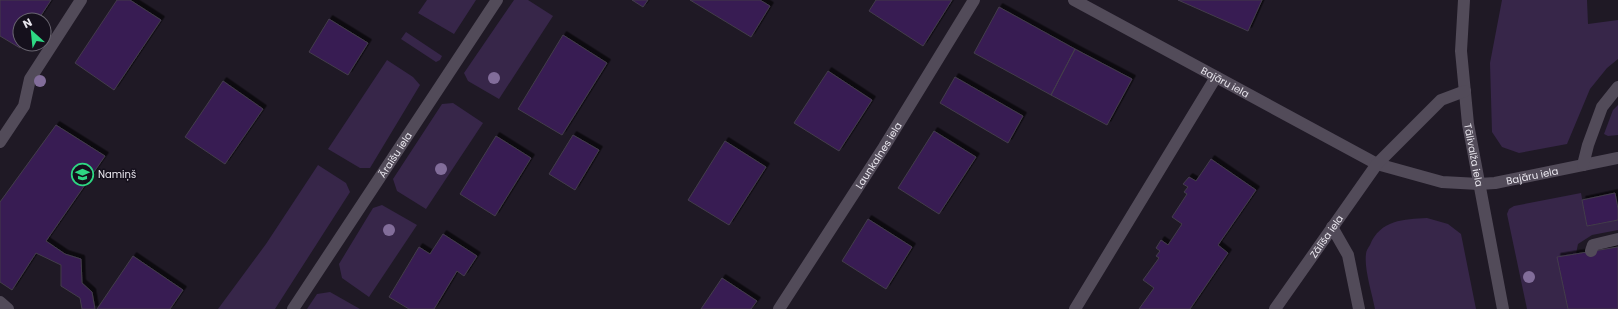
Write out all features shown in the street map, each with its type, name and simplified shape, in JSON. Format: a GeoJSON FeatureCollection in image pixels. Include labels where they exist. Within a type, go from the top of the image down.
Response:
{"type":"FeatureCollection","features":[{"type":"Feature","properties":{"kind":"street"},"geometry":{"type":"LineString","coordinates":[[0,142],[24,106],[30,79],[33,73],[82,0]]}},
{"type":"Feature","properties":{"kind":"street","name":"Āraišu iela"},"geometry":{"type":"LineString","coordinates":[[293,309],[497,0]]}},
{"type":"Feature","properties":{"kind":"street","name":"Launkalnes iela"},"geometry":{"type":"LineString","coordinates":[[779,309],[884,147],[974,0]]}},
{"type":"Feature","properties":{"kind":"street","name":"Bajāru iela"},"geometry":{"type":"LineString","coordinates":[[1074,0],[1377,164],[1442,182],[1479,184],[1495,183],[1618,158]]}},
{"type":"Feature","properties":{"kind":"street","name":"Tālivalža iela"},"geometry":{"type":"LineString","coordinates":[[1464,0],[1461,51],[1468,124],[1503,309]]}},
{"type":"Feature","properties":{"kind":"street"},"geometry":{"type":"LineString","coordinates":[[1075,309],[1216,77]]}},
{"type":"Feature","properties":{"kind":"street"},"geometry":{"type":"LineString","coordinates":[[1583,165],[1588,145],[1602,107],[1618,87]]}},
{"type":"Feature","properties":{"kind":"street"},"geometry":{"type":"LineString","coordinates":[[1377,164],[1441,100],[1465,91]]}},
{"type":"Feature","properties":{"kind":"street","name":"Zālīša iela"},"geometry":{"type":"LineString","coordinates":[[1275,309],[1377,164]]}},
{"type":"Feature","properties":{"kind":"street"},"geometry":{"type":"LineString","coordinates":[[1332,227],[1348,255],[1359,309]]}},
{"type":"Feature","properties":{"kind":"street"},"geometry":{"type":"LineString","coordinates":[[1591,251],[1594,245],[1618,239]]}},
{"type":"Feature","properties":{"kind":"street"},"geometry":{"type":"LineString","coordinates":[[0,302],[8,309]]}},
{"type":"Feature","properties":{"kind":"shaded area"},"geometry":{"type":"Polygon","coordinates":[[[427,0],[476,0],[454,34],[418,13],[427,0]]]}},
{"type":"Feature","properties":{"kind":"shaded area"},"geometry":{"type":"Polygon","coordinates":[[[514,0],[528,0],[553,16],[499,99],[468,81],[464,73],[514,0]]]}},
{"type":"Feature","properties":{"kind":"shaded area"},"geometry":{"type":"Polygon","coordinates":[[[1502,0],[1587,0],[1588,24],[1618,20],[1618,59],[1607,68],[1590,89],[1567,144],[1519,153],[1502,147],[1492,132],[1490,63],[1502,0]]]}},
{"type":"Feature","properties":{"kind":"shaded area"},"geometry":{"type":"Polygon","coordinates":[[[406,32],[442,56],[440,60],[436,62],[401,39],[406,32]]]}},
{"type":"Feature","properties":{"kind":"shaded area"},"geometry":{"type":"Polygon","coordinates":[[[387,60],[413,77],[420,85],[370,168],[360,168],[328,149],[387,60]]]}},
{"type":"Feature","properties":{"kind":"shaded area"},"geometry":{"type":"Polygon","coordinates":[[[453,103],[483,123],[426,209],[397,191],[393,179],[442,104],[453,103]]]}},
{"type":"Feature","properties":{"kind":"shaded area"},"geometry":{"type":"Polygon","coordinates":[[[1618,105],[1618,135],[1608,136],[1604,134],[1613,110],[1618,105]]]}},
{"type":"Feature","properties":{"kind":"shaded area"},"geometry":{"type":"Polygon","coordinates":[[[318,165],[346,183],[350,192],[275,309],[218,309],[266,244],[318,165]]]}},
{"type":"Feature","properties":{"kind":"shaded area"},"geometry":{"type":"Polygon","coordinates":[[[1581,193],[1587,226],[1618,220],[1618,230],[1592,235],[1578,244],[1576,254],[1558,257],[1568,309],[1527,309],[1507,214],[1509,209],[1514,206],[1581,193]]]}},
{"type":"Feature","properties":{"kind":"shaded area"},"geometry":{"type":"Polygon","coordinates":[[[382,205],[417,225],[369,297],[342,278],[339,264],[373,208],[382,205]]]}},
{"type":"Feature","properties":{"kind":"shaded area"},"geometry":{"type":"Polygon","coordinates":[[[1427,218],[1448,224],[1461,234],[1476,309],[1375,309],[1367,274],[1366,260],[1366,253],[1374,237],[1380,230],[1394,222],[1427,218]]]}},
{"type":"Feature","properties":{"kind":"shaded area"},"geometry":{"type":"Polygon","coordinates":[[[330,292],[360,309],[307,309],[317,294],[330,292]]]}},
{"type":"Feature","properties":{"kind":"building"},"geometry":{"type":"Polygon","coordinates":[[[0,0],[51,0],[43,12],[12,12],[12,43],[0,36],[0,0]]]}},
{"type":"Feature","properties":{"kind":"building"},"geometry":{"type":"Polygon","coordinates":[[[117,0],[130,0],[161,20],[114,90],[75,63],[117,0]]]}},
{"type":"Feature","properties":{"kind":"building"},"geometry":{"type":"Polygon","coordinates":[[[632,0],[648,0],[643,7],[632,0]]]}},
{"type":"Feature","properties":{"kind":"building"},"geometry":{"type":"Polygon","coordinates":[[[690,0],[760,0],[770,6],[751,37],[690,0]]]}},
{"type":"Feature","properties":{"kind":"building"},"geometry":{"type":"Polygon","coordinates":[[[876,0],[952,0],[923,46],[869,11],[876,0]]]}},
{"type":"Feature","properties":{"kind":"building"},"geometry":{"type":"Polygon","coordinates":[[[1178,0],[1262,0],[1248,31],[1178,0]]]}},
{"type":"Feature","properties":{"kind":"building"},"geometry":{"type":"Polygon","coordinates":[[[999,7],[1075,49],[1051,95],[974,53],[999,7]]]}},
{"type":"Feature","properties":{"kind":"building"},"geometry":{"type":"Polygon","coordinates":[[[329,19],[368,43],[348,75],[309,52],[329,19]]]}},
{"type":"Feature","properties":{"kind":"building"},"geometry":{"type":"Polygon","coordinates":[[[563,35],[607,63],[562,135],[518,109],[563,35]]]}},
{"type":"Feature","properties":{"kind":"building"},"geometry":{"type":"Polygon","coordinates":[[[1075,49],[1132,79],[1107,125],[1051,95],[1075,49]]]}},
{"type":"Feature","properties":{"kind":"building"},"geometry":{"type":"Polygon","coordinates":[[[828,71],[872,100],[839,151],[794,123],[828,71]]]}},
{"type":"Feature","properties":{"kind":"building"},"geometry":{"type":"Polygon","coordinates":[[[955,77],[1023,116],[1008,143],[940,103],[955,77]]]}},
{"type":"Feature","properties":{"kind":"building"},"geometry":{"type":"Polygon","coordinates":[[[223,81],[263,109],[225,164],[185,137],[223,81]]]}},
{"type":"Feature","properties":{"kind":"building"},"geometry":{"type":"Polygon","coordinates":[[[56,125],[105,156],[46,241],[65,254],[81,259],[82,283],[92,292],[95,309],[82,309],[80,298],[61,286],[61,265],[36,253],[12,290],[0,282],[0,202],[56,125]]]}},
{"type":"Feature","properties":{"kind":"building"},"geometry":{"type":"Polygon","coordinates":[[[934,131],[976,157],[939,214],[898,188],[934,131]]]}},
{"type":"Feature","properties":{"kind":"building"},"geometry":{"type":"Polygon","coordinates":[[[573,135],[599,150],[575,190],[549,174],[573,135]]]}},
{"type":"Feature","properties":{"kind":"building"},"geometry":{"type":"Polygon","coordinates":[[[496,136],[531,158],[495,216],[460,194],[496,136]]]}},
{"type":"Feature","properties":{"kind":"building"},"geometry":{"type":"Polygon","coordinates":[[[725,141],[766,167],[729,225],[688,200],[725,141]]]}},
{"type":"Feature","properties":{"kind":"building"},"geometry":{"type":"Polygon","coordinates":[[[1211,159],[1256,190],[1218,245],[1228,253],[1190,309],[1139,309],[1154,288],[1143,280],[1159,258],[1156,256],[1160,251],[1156,248],[1161,240],[1168,245],[1182,224],[1172,217],[1187,194],[1184,192],[1188,187],[1183,184],[1189,177],[1196,181],[1211,159]]]}},
{"type":"Feature","properties":{"kind":"building"},"geometry":{"type":"Polygon","coordinates":[[[1615,193],[1618,209],[1618,220],[1587,226],[1582,200],[1615,193]]]}},
{"type":"Feature","properties":{"kind":"building"},"geometry":{"type":"Polygon","coordinates":[[[868,219],[912,247],[886,289],[842,261],[868,219]]]}},
{"type":"Feature","properties":{"kind":"building"},"geometry":{"type":"Polygon","coordinates":[[[443,234],[477,256],[464,276],[457,271],[434,309],[409,309],[389,297],[419,247],[430,254],[443,234]]]}},
{"type":"Feature","properties":{"kind":"building"},"geometry":{"type":"Polygon","coordinates":[[[1618,247],[1618,309],[1568,309],[1557,257],[1618,247]]]}},
{"type":"Feature","properties":{"kind":"building"},"geometry":{"type":"Polygon","coordinates":[[[133,256],[183,290],[170,309],[97,309],[133,256]]]}},
{"type":"Feature","properties":{"kind":"building"},"geometry":{"type":"Polygon","coordinates":[[[722,278],[757,301],[751,309],[701,309],[722,278]]]}},
{"type":"Feature","properties":{"kind":"place","name":"Namiņš"},"geometry":{"type":"Point","coordinates":[83,174]}}]}
